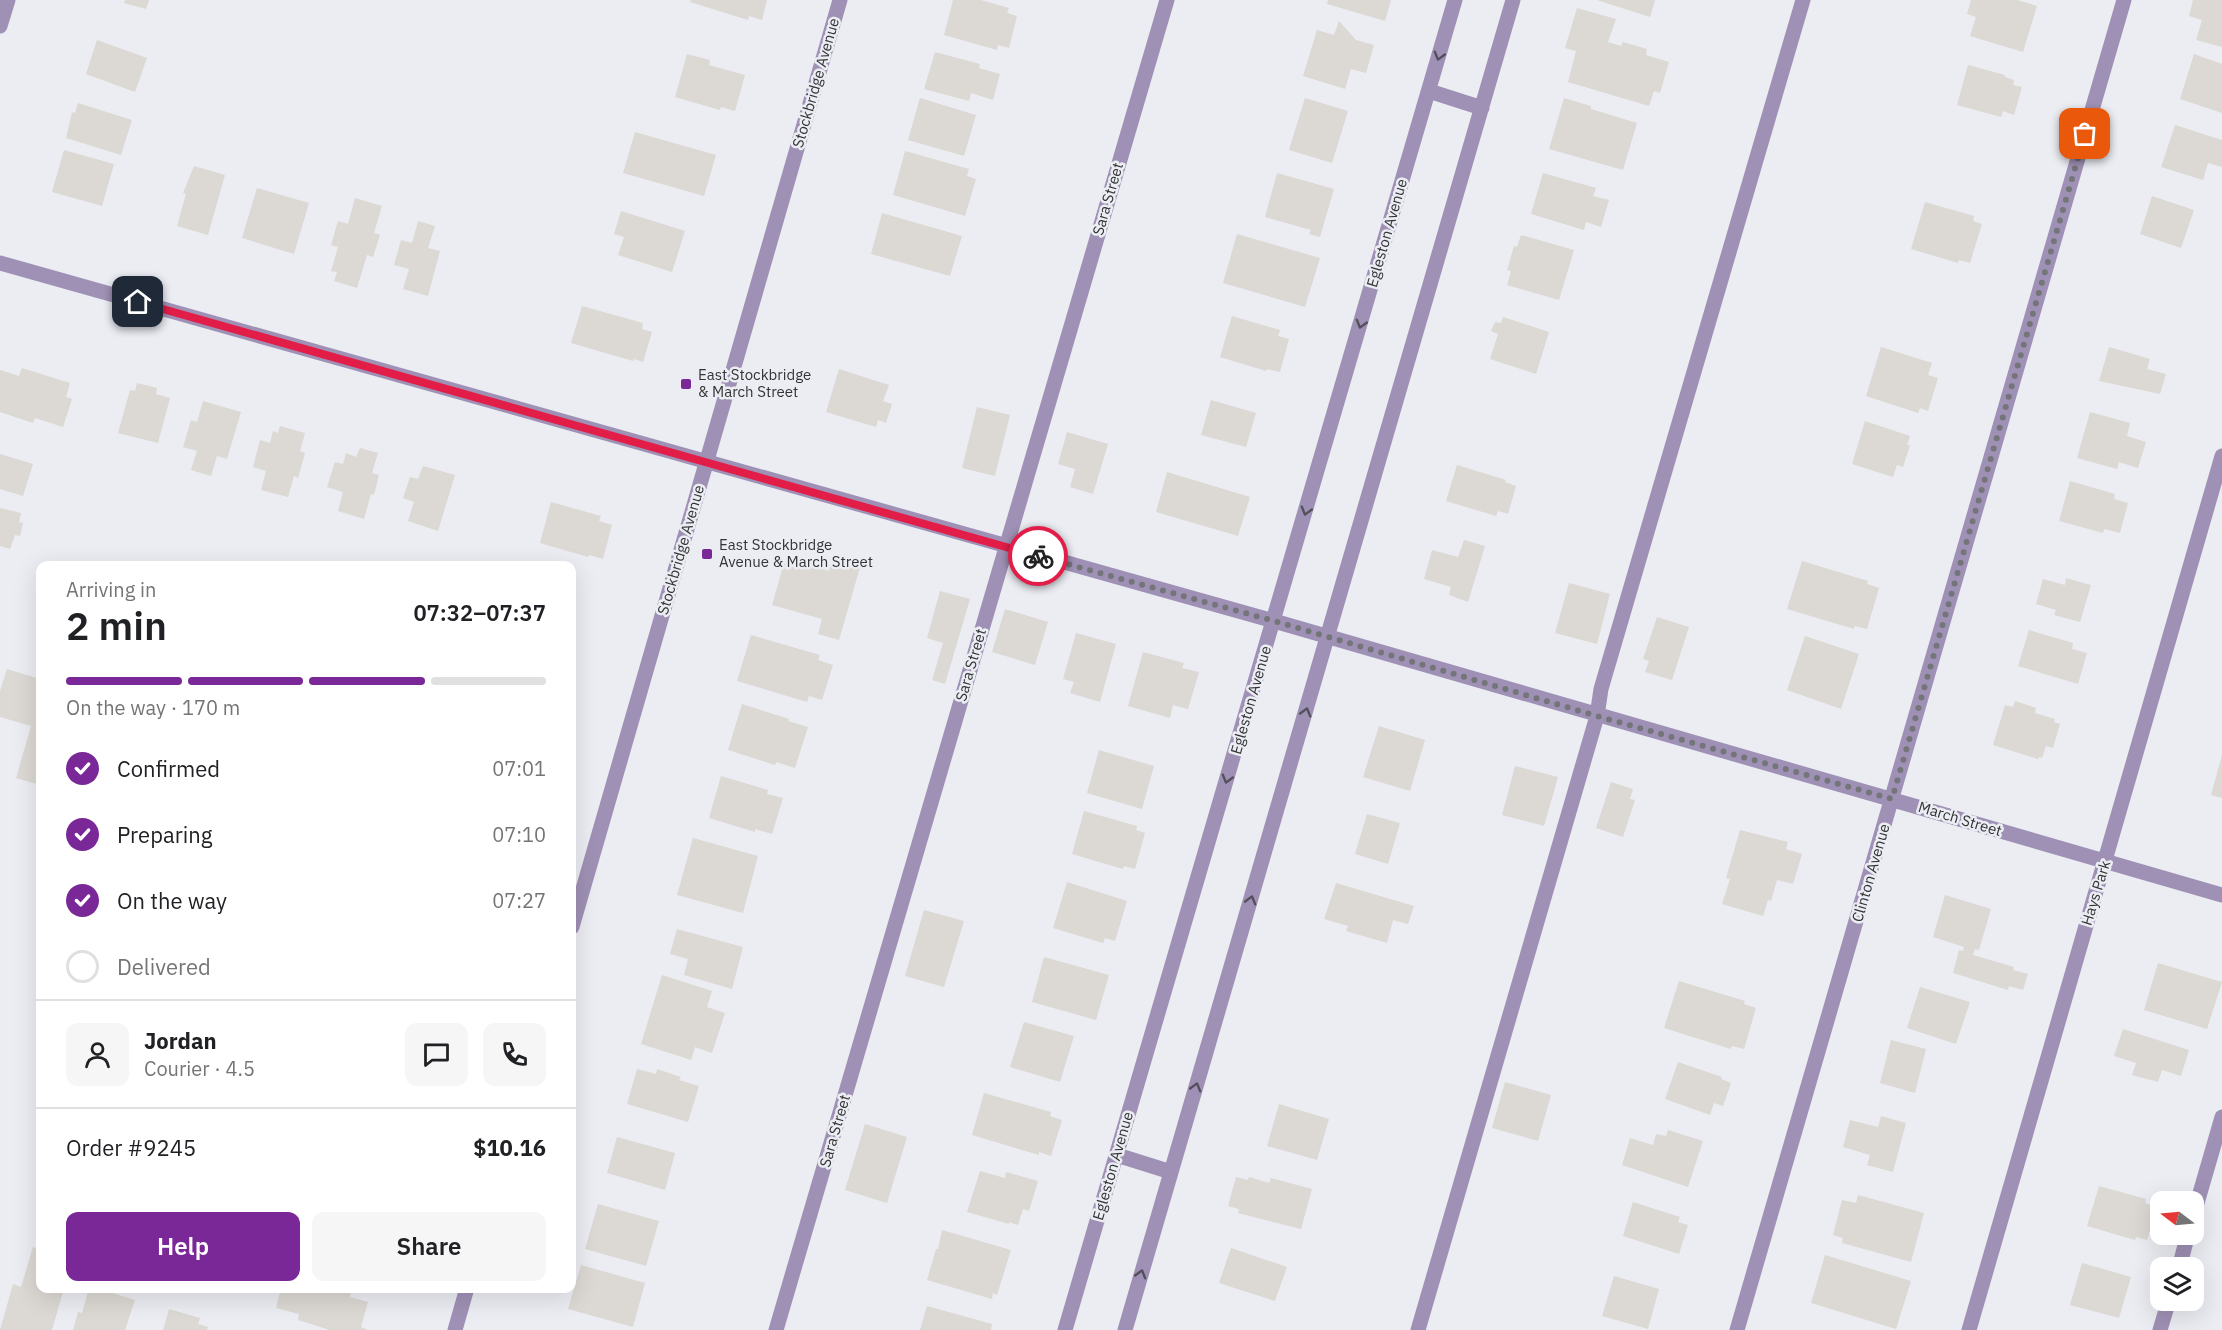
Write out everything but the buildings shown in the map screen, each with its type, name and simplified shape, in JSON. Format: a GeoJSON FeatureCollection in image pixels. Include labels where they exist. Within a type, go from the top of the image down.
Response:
{"type":"FeatureCollection","features":[{"type":"Feature","properties":{"kind":"street"},"geometry":{"type":"LineString","coordinates":[[0,26],[8,0]]}},
{"type":"Feature","properties":{"kind":"street","name":"Stockbridge Avenue"},"geometry":{"type":"LineString","coordinates":[[576,913],[840,0]]}},
{"type":"Feature","properties":{"kind":"street","name":"Sara Street"},"geometry":{"type":"LineString","coordinates":[[776,1330],[1167,0]]}},
{"type":"Feature","properties":{"kind":"street","name":"Egleston Avenue"},"geometry":{"type":"LineString","coordinates":[[1065,1330],[1455,0]]}},
{"type":"Feature","properties":{"kind":"street"},"geometry":{"type":"LineString","coordinates":[[1125,1330],[1513,0]]}},
{"type":"Feature","properties":{"kind":"street"},"geometry":{"type":"LineString","coordinates":[[1418,1330],[1597,716],[1601,689],[1803,0]]}},
{"type":"Feature","properties":{"kind":"street","name":"Clinton Avenue"},"geometry":{"type":"LineString","coordinates":[[1737,1330],[2124,0]]}},
{"type":"Feature","properties":{"kind":"street"},"geometry":{"type":"LineString","coordinates":[[1429,91],[1482,108]]}},
{"type":"Feature","properties":{"kind":"street","name":"March Street"},"geometry":{"type":"LineString","coordinates":[[0,263],[1274,621],[2222,895]]}},
{"type":"Feature","properties":{"kind":"street","name":"Hays Park"},"geometry":{"type":"LineString","coordinates":[[1969,1330],[2222,456]]}},
{"type":"Feature","properties":{"kind":"street"},"geometry":{"type":"LineString","coordinates":[[2201,1191],[2222,1117]]}},
{"type":"Feature","properties":{"kind":"street"},"geometry":{"type":"LineString","coordinates":[[1117,1155],[1171,1172]]}},
{"type":"Feature","properties":{"kind":"street"},"geometry":{"type":"LineString","coordinates":[[455,1330],[466,1293]]}},
{"type":"Feature","properties":{"kind":"street"},"geometry":{"type":"LineString","coordinates":[[2160,1330],[2166,1311]]}},
{"type":"Feature","properties":{"kind":"way so far"},"geometry":{"type":"LineString","coordinates":[[1038,556],[1274,621],[1597,716],[1892,799],[2085,134]]}},
{"type":"Feature","properties":{"kind":"place","name":"East Stockbridge & March Street"},"geometry":{"type":"Point","coordinates":[686,384]}},
{"type":"Feature","properties":{"kind":"place","name":"East Stockbridge Avenue & March Street"},"geometry":{"type":"Point","coordinates":[707,554]}},
{"type":"Feature","properties":{"kind":"route"},"geometry":{"type":"LineString","coordinates":[[138,302],[1038,556]]}}]}
